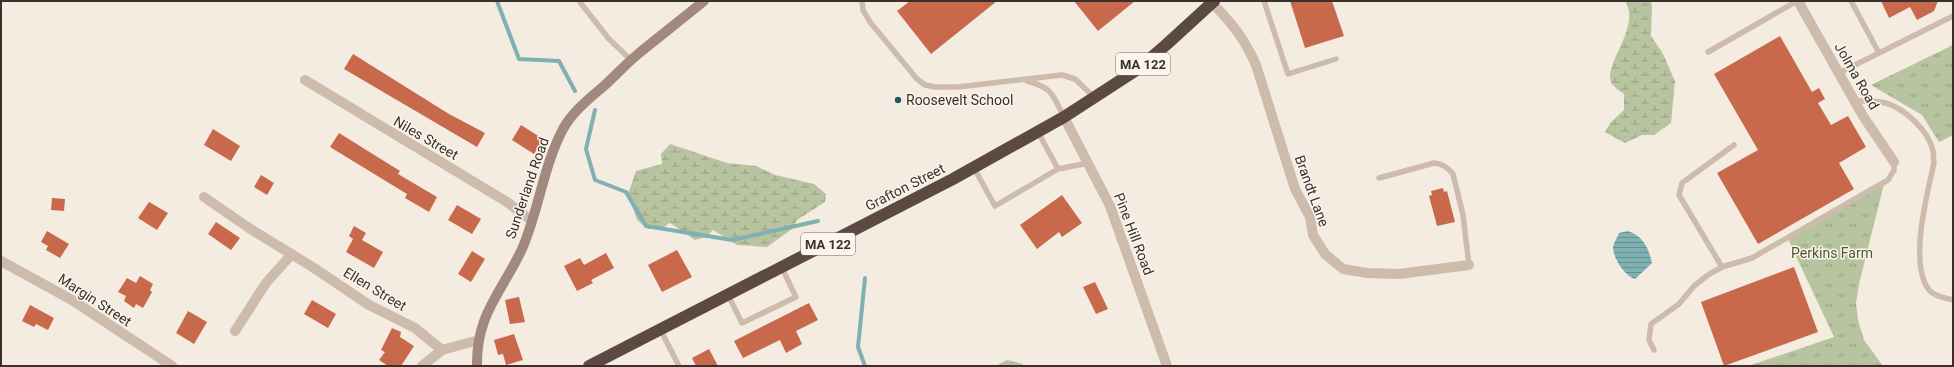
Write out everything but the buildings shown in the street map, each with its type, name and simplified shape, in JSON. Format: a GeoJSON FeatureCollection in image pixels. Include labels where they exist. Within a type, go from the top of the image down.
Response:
{"type":"FeatureCollection","features":[{"type":"Feature","properties":{"kind":"highway","name":"Grafton Street"},"geometry":{"type":"LineString","coordinates":[[597,364],[660,329],[782,268],[974,168],[1064,117],[1138,69],[1213,2]]}},
{"type":"Feature","properties":{"kind":"street","name":"Sunderland Road"},"geometry":{"type":"LineString","coordinates":[[477,366],[479,340],[490,304],[521,250],[532,221],[551,155],[564,128],[575,112],[631,60],[704,1]]}},
{"type":"Feature","properties":{"kind":"street","name":"Jolma Road"},"geometry":{"type":"LineString","coordinates":[[1798,1],[1855,101],[1894,162]]}},
{"type":"Feature","properties":{"kind":"street","name":"Brandt Lane"},"geometry":{"type":"LineString","coordinates":[[1213,2],[1234,25],[1247,46],[1256,65],[1295,190],[1310,217],[1313,235],[1325,254],[1343,269],[1367,273],[1399,274],[1469,265]]}},
{"type":"Feature","properties":{"kind":"street","name":"Niles Street"},"geometry":{"type":"LineString","coordinates":[[305,80],[488,190],[532,221]]}},
{"type":"Feature","properties":{"kind":"street","name":"Pine Hill Road"},"geometry":{"type":"LineString","coordinates":[[1064,117],[1110,206],[1167,366]]}},
{"type":"Feature","properties":{"kind":"street","name":"Ellen Street"},"geometry":{"type":"LineString","coordinates":[[204,197],[249,228],[292,254],[369,305],[415,328],[442,350]]}},
{"type":"Feature","properties":{"kind":"street"},"geometry":{"type":"LineString","coordinates":[[235,331],[266,283],[292,254]]}},
{"type":"Feature","properties":{"kind":"street","name":"Margin Street"},"geometry":{"type":"LineString","coordinates":[[1,261],[72,300],[172,366]]}},
{"type":"Feature","properties":{"kind":"street"},"geometry":{"type":"LineString","coordinates":[[422,366],[442,350],[479,340]]}},
{"type":"Feature","properties":{"kind":"lane"},"geometry":{"type":"LineString","coordinates":[[579,1],[609,39],[631,60]]}},
{"type":"Feature","properties":{"kind":"lane"},"geometry":{"type":"LineString","coordinates":[[862,1],[863,10],[870,22],[917,79],[925,85],[935,87],[958,87],[1062,75],[1075,80],[1095,98]]}},
{"type":"Feature","properties":{"kind":"lane"},"geometry":{"type":"LineString","coordinates":[[1264,1],[1288,74],[1336,59]]}},
{"type":"Feature","properties":{"kind":"lane"},"geometry":{"type":"LineString","coordinates":[[1708,52],[1798,1]]}},
{"type":"Feature","properties":{"kind":"lane"},"geometry":{"type":"LineString","coordinates":[[1851,1],[1879,53]]}},
{"type":"Feature","properties":{"kind":"lane"},"geometry":{"type":"LineString","coordinates":[[1839,73],[1953,16]]}},
{"type":"Feature","properties":{"kind":"lane"},"geometry":{"type":"LineString","coordinates":[[1025,80],[1043,85],[1052,94],[1064,117]]}},
{"type":"Feature","properties":{"kind":"lane"},"geometry":{"type":"LineString","coordinates":[[1855,101],[1876,101],[1896,107],[1913,120],[1928,139],[1933,150],[1934,164],[1921,242],[1921,268],[1926,286],[1932,292],[1953,300]]}},
{"type":"Feature","properties":{"kind":"lane"},"geometry":{"type":"LineString","coordinates":[[1038,132],[1058,169]]}},
{"type":"Feature","properties":{"kind":"lane"},"geometry":{"type":"LineString","coordinates":[[1722,267],[1679,195],[1682,183],[1734,145]]}},
{"type":"Feature","properties":{"kind":"lane"},"geometry":{"type":"LineString","coordinates":[[1654,350],[1649,340],[1651,324],[1679,304],[1694,286],[1708,275],[1722,267],[1752,258],[1888,180],[1894,170],[1894,162]]}},
{"type":"Feature","properties":{"kind":"lane"},"geometry":{"type":"LineString","coordinates":[[974,168],[995,206],[1058,169],[1088,163]]}},
{"type":"Feature","properties":{"kind":"lane"},"geometry":{"type":"LineString","coordinates":[[1379,178],[1434,163],[1441,164],[1449,169],[1453,174],[1463,215],[1469,265]]}},
{"type":"Feature","properties":{"kind":"lane"},"geometry":{"type":"LineString","coordinates":[[728,295],[742,323],[796,297],[782,268]]}},
{"type":"Feature","properties":{"kind":"lane"},"geometry":{"type":"LineString","coordinates":[[660,329],[679,366]]}},
{"type":"Feature","properties":{"kind":"green space"},"geometry":{"type":"Polygon","coordinates":[[[1625,1],[1651,1],[1651,36],[1662,52],[1675,81],[1671,123],[1654,135],[1642,135],[1625,143],[1605,132],[1611,122],[1624,110],[1624,94],[1612,84],[1610,76],[1629,23],[1629,12],[1625,1]]]}},
{"type":"Feature","properties":{"kind":"green space"},"geometry":{"type":"Polygon","coordinates":[[[1953,45],[1953,135],[1939,142],[1922,115],[1871,85],[1953,45]]]}},
{"type":"Feature","properties":{"kind":"green space"},"geometry":{"type":"Polygon","coordinates":[[[670,144],[727,163],[756,166],[775,175],[814,184],[826,194],[825,202],[797,220],[792,229],[767,247],[737,245],[713,230],[706,237],[695,240],[670,223],[660,229],[648,229],[637,220],[628,194],[636,171],[662,164],[661,154],[670,144]]]}},
{"type":"Feature","properties":{"kind":"green space","name":"Perkins Farm"},"geometry":{"type":"Polygon","coordinates":[[[1884,184],[1859,284],[1856,303],[1858,320],[1864,340],[1883,366],[1748,366],[1834,337],[1788,239],[1884,184]]]}},
{"type":"Feature","properties":{"kind":"green space"},"geometry":{"type":"Polygon","coordinates":[[[1007,360],[1023,364],[1023,366],[996,366],[1007,360]]]}},
{"type":"Feature","properties":{"kind":"water"},"geometry":{"type":"Polygon","coordinates":[[[1628,231],[1638,236],[1642,240],[1649,252],[1652,263],[1635,279],[1627,275],[1621,267],[1615,257],[1613,248],[1619,233],[1628,231]]]}},
{"type":"Feature","properties":{"kind":"waterway"},"geometry":{"type":"LineString","coordinates":[[497,1],[519,59],[559,61],[575,91]]}},
{"type":"Feature","properties":{"kind":"waterway"},"geometry":{"type":"LineString","coordinates":[[595,110],[586,149],[595,180],[626,192],[646,226],[732,240],[818,221]]}},
{"type":"Feature","properties":{"kind":"waterway"},"geometry":{"type":"LineString","coordinates":[[865,278],[858,347],[865,366]]}},
{"type":"Feature","properties":{"kind":"place","name":"Roosevelt School"},"geometry":{"type":"Point","coordinates":[898,100]}}]}
